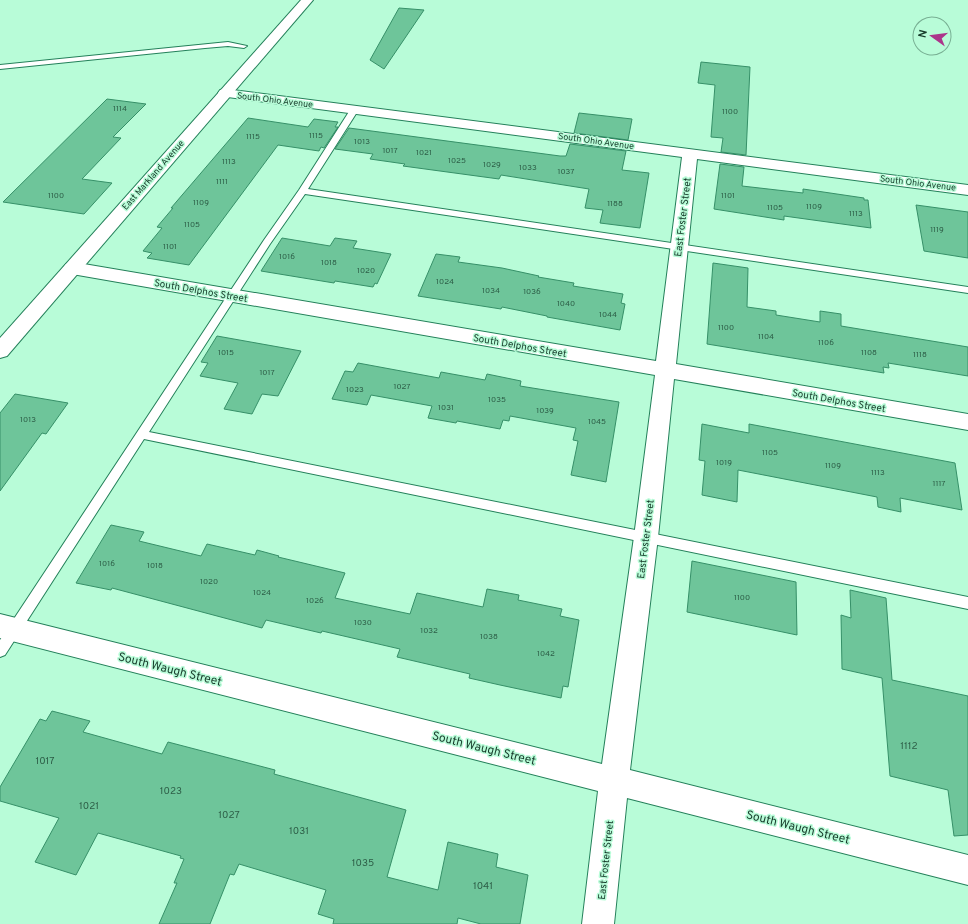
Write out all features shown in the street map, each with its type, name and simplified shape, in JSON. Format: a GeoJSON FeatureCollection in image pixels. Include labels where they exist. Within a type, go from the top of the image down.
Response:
{"type":"FeatureCollection","features":[{"type":"Feature","properties":{"kind":"street","name":"East Markland Avenue"},"geometry":{"type":"LineString","coordinates":[[0,351],[307,0]]}},
{"type":"Feature","properties":{"kind":"street","name":"South Ohio Avenue"},"geometry":{"type":"LineString","coordinates":[[225,93],[968,190]]}},
{"type":"Feature","properties":{"kind":"street","name":"East Foster Street"},"geometry":{"type":"LineString","coordinates":[[598,924],[614,781],[646,537],[678,247],[690,154]]}},
{"type":"Feature","properties":{"kind":"street","name":"South Delphos Street"},"geometry":{"type":"LineString","coordinates":[[72,268],[968,422]]}},
{"type":"Feature","properties":{"kind":"street","name":"South Waugh Street"},"geometry":{"type":"LineString","coordinates":[[5,636],[614,781],[968,870]]}},
{"type":"Feature","properties":{"kind":"lane"},"geometry":{"type":"LineString","coordinates":[[0,67],[228,44],[244,46]]}},
{"type":"Feature","properties":{"kind":"lane"},"geometry":{"type":"LineString","coordinates":[[5,636],[143,435],[268,242],[303,192],[355,110]]}},
{"type":"Feature","properties":{"kind":"lane"},"geometry":{"type":"LineString","coordinates":[[303,192],[968,290]]}},
{"type":"Feature","properties":{"kind":"lane"},"geometry":{"type":"LineString","coordinates":[[143,435],[968,603]]}},
{"type":"Feature","properties":{"kind":"building"},"geometry":{"type":"Polygon","coordinates":[[[399,8],[424,10],[384,69],[370,60],[399,8]]]}},
{"type":"Feature","properties":{"kind":"building"},"geometry":{"type":"Polygon","coordinates":[[[701,62],[750,67],[746,155],[721,152],[723,138],[711,137],[715,85],[698,83],[701,62]]]}},
{"type":"Feature","properties":{"kind":"building"},"geometry":{"type":"Polygon","coordinates":[[[107,99],[146,104],[113,137],[121,138],[82,179],[112,183],[84,214],[3,202],[107,99]]]}},
{"type":"Feature","properties":{"kind":"building"},"geometry":{"type":"Polygon","coordinates":[[[579,113],[632,119],[628,140],[574,133],[579,113]]]}},
{"type":"Feature","properties":{"kind":"building"},"geometry":{"type":"Polygon","coordinates":[[[248,118],[308,127],[314,119],[338,122],[335,127],[338,127],[324,148],[321,147],[319,151],[278,145],[189,265],[147,258],[152,253],[143,251],[162,228],[157,227],[173,208],[171,208],[248,118]]]}},
{"type":"Feature","properties":{"kind":"building"},"geometry":{"type":"Polygon","coordinates":[[[349,128],[560,156],[566,156],[570,144],[626,151],[622,170],[649,173],[640,228],[600,223],[603,210],[585,208],[589,189],[501,175],[499,179],[403,166],[405,164],[370,159],[373,154],[335,149],[349,128]]]}},
{"type":"Feature","properties":{"kind":"building"},"geometry":{"type":"Polygon","coordinates":[[[720,164],[744,167],[742,186],[803,193],[803,189],[864,198],[864,200],[868,200],[871,228],[784,216],[784,220],[714,209],[720,164]]]}},
{"type":"Feature","properties":{"kind":"building"},"geometry":{"type":"Polygon","coordinates":[[[916,205],[968,212],[968,258],[924,251],[916,205]]]}},
{"type":"Feature","properties":{"kind":"building"},"geometry":{"type":"Polygon","coordinates":[[[282,238],[330,246],[335,238],[357,241],[353,248],[391,254],[377,284],[375,283],[373,287],[335,281],[334,283],[261,271],[282,238]]]}},
{"type":"Feature","properties":{"kind":"building"},"geometry":{"type":"Polygon","coordinates":[[[436,254],[460,257],[458,262],[502,268],[539,276],[538,277],[574,283],[573,286],[623,294],[621,303],[625,304],[620,330],[547,317],[502,307],[501,309],[418,296],[436,254]]]}},
{"type":"Feature","properties":{"kind":"building"},"geometry":{"type":"Polygon","coordinates":[[[713,263],[748,268],[747,307],[776,311],[776,315],[820,322],[820,311],[841,314],[841,326],[968,347],[968,376],[888,363],[889,368],[883,367],[884,373],[707,344],[713,263]]]}},
{"type":"Feature","properties":{"kind":"building"},"geometry":{"type":"Polygon","coordinates":[[[217,336],[301,351],[278,396],[262,394],[252,414],[224,409],[238,383],[200,376],[208,363],[201,362],[217,336]]]}},
{"type":"Feature","properties":{"kind":"building"},"geometry":{"type":"Polygon","coordinates":[[[358,363],[439,378],[441,372],[485,380],[487,374],[521,381],[520,386],[619,402],[606,482],[571,475],[578,441],[573,440],[576,428],[510,416],[509,421],[503,420],[500,429],[457,421],[456,423],[428,418],[432,406],[371,395],[367,405],[332,399],[345,371],[353,372],[358,363]]]}},
{"type":"Feature","properties":{"kind":"building"},"geometry":{"type":"Polygon","coordinates":[[[15,394],[68,403],[46,434],[42,433],[0,491],[0,413],[15,394]]]}},
{"type":"Feature","properties":{"kind":"building"},"geometry":{"type":"Polygon","coordinates":[[[702,424],[749,433],[749,424],[955,463],[962,510],[900,498],[901,512],[878,507],[877,497],[738,470],[737,502],[702,495],[705,461],[699,460],[702,424]]]}},
{"type":"Feature","properties":{"kind":"building"},"geometry":{"type":"Polygon","coordinates":[[[111,525],[144,532],[139,541],[201,556],[207,544],[255,555],[257,550],[279,556],[278,557],[345,573],[335,598],[410,614],[417,593],[483,607],[487,589],[519,595],[518,600],[562,609],[560,616],[579,620],[568,687],[563,686],[561,698],[469,678],[470,674],[397,657],[400,649],[266,620],[262,628],[112,588],[111,590],[76,583],[111,525]]]}},
{"type":"Feature","properties":{"kind":"building"},"geometry":{"type":"Polygon","coordinates":[[[692,561],[796,582],[797,635],[687,612],[692,561]]]}},
{"type":"Feature","properties":{"kind":"building"},"geometry":{"type":"Polygon","coordinates":[[[850,590],[886,598],[892,680],[968,696],[968,835],[954,836],[948,790],[890,776],[882,678],[842,669],[841,615],[851,618],[850,590]]]}},
{"type":"Feature","properties":{"kind":"building"},"geometry":{"type":"Polygon","coordinates":[[[52,711],[90,721],[83,732],[162,754],[168,742],[275,770],[274,774],[406,810],[387,877],[438,890],[448,842],[498,854],[496,867],[528,875],[520,924],[481,924],[458,918],[457,924],[333,924],[334,919],[318,914],[326,890],[239,864],[234,875],[230,874],[210,924],[159,924],[177,883],[174,883],[184,859],[180,858],[181,856],[98,833],[76,875],[35,862],[59,818],[0,801],[0,787],[40,719],[46,721],[52,711]]]}}]}
